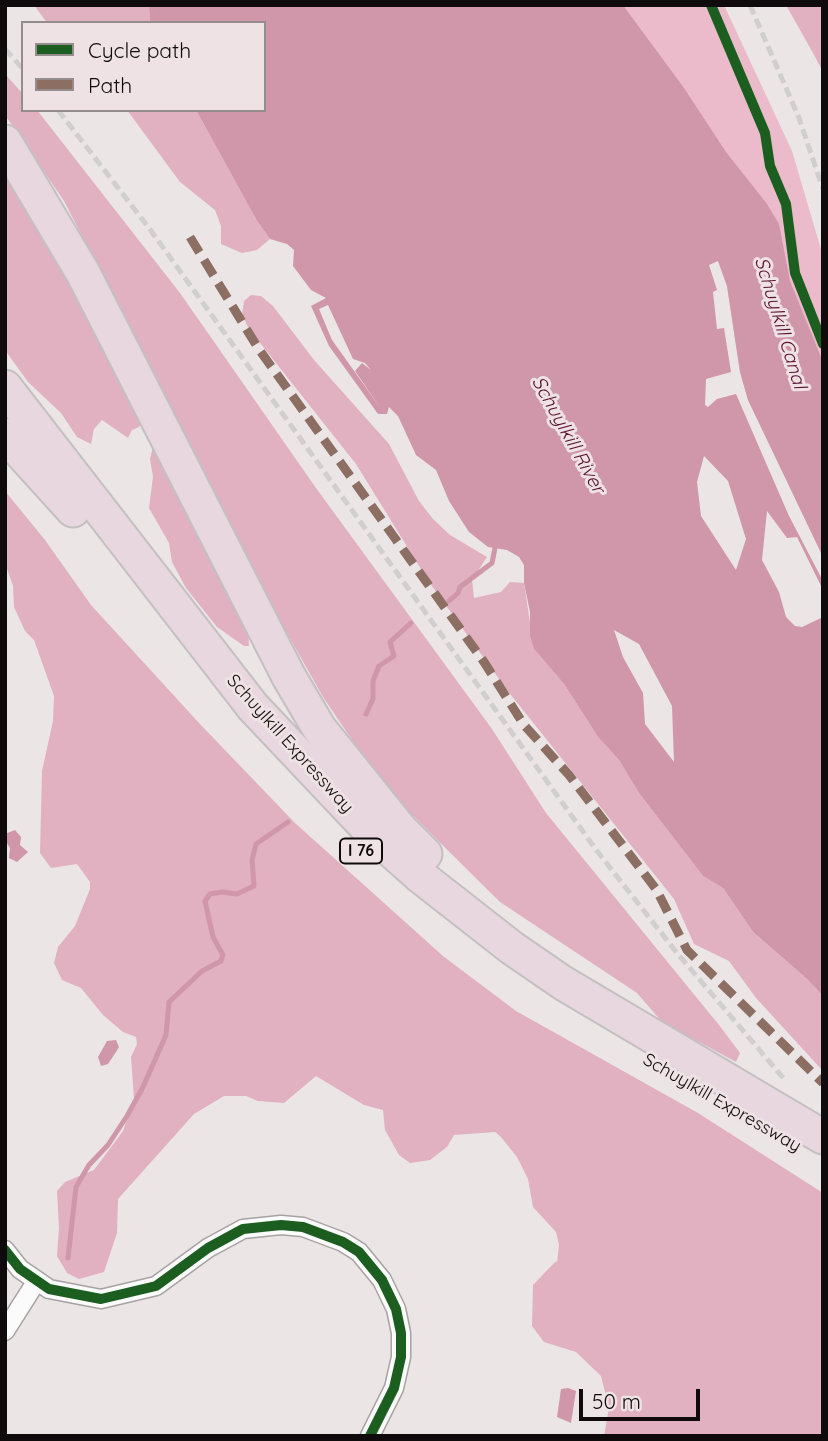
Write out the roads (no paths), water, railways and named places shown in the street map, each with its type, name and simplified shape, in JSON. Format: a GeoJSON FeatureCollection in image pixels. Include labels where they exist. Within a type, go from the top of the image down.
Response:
{"type":"FeatureCollection","features":[{"type":"Feature","properties":{"kind":"highway"},"geometry":{"type":"LineString","coordinates":[[5,142],[83,273],[289,677],[319,728],[401,830],[458,887],[512,948]]}},
{"type":"Feature","properties":{"kind":"highway","name":"Schuylkill Expressway"},"geometry":{"type":"LineString","coordinates":[[5,387],[201,641],[292,751],[375,836],[420,876],[512,948],[629,1024],[823,1137]]}},
{"type":"Feature","properties":{"kind":"highway","name":"Schuylkill Expressway"},"geometry":{"type":"LineString","coordinates":[[5,422],[208,686],[266,754],[389,877],[485,954],[558,1005],[823,1162]]}},
{"type":"Feature","properties":{"kind":"highway"},"geometry":{"type":"LineString","coordinates":[[5,435],[72,510]]}},
{"type":"Feature","properties":{"kind":"street"},"geometry":{"type":"LineString","coordinates":[[5,1250],[36,1282],[74,1297],[120,1297],[156,1286],[208,1248],[243,1229],[281,1225],[324,1233],[359,1252],[372,1266],[390,1294],[399,1321],[402,1344],[398,1375],[370,1436]]}},
{"type":"Feature","properties":{"kind":"street"},"geometry":{"type":"LineString","coordinates":[[5,1331],[36,1282]]}},
{"type":"Feature","properties":{"kind":"water"},"geometry":{"type":"Polygon","coordinates":[[[149,5],[623,5],[682,85],[726,152],[767,204],[779,224],[790,281],[823,362],[823,557],[748,400],[740,372],[727,286],[718,261],[709,265],[717,290],[713,292],[717,329],[724,328],[731,372],[706,379],[705,405],[708,407],[717,399],[736,394],[789,516],[823,581],[823,590],[797,537],[787,538],[767,511],[762,560],[779,592],[786,617],[795,626],[802,627],[823,617],[823,996],[753,932],[723,888],[703,876],[639,793],[619,760],[598,737],[564,684],[534,649],[530,635],[524,565],[519,557],[507,550],[488,547],[469,532],[449,501],[436,470],[416,455],[398,416],[389,407],[387,414],[378,414],[329,346],[311,306],[326,298],[311,290],[293,266],[294,250],[287,244],[270,239],[257,221],[197,112],[266,112],[266,21],[150,21],[149,5]],[[328,305],[319,309],[332,340],[382,410],[355,371],[362,363],[371,370],[365,363],[353,359],[328,305]],[[704,456],[697,482],[701,516],[736,570],[746,539],[728,481],[704,456]],[[614,630],[623,657],[643,693],[645,724],[674,762],[672,706],[639,644],[614,630]]]}},
{"type":"Feature","properties":{"kind":"water"},"geometry":{"type":"Polygon","coordinates":[[[15,830],[21,837],[20,845],[28,852],[17,862],[9,858],[10,848],[5,840],[5,834],[15,830]]]}},
{"type":"Feature","properties":{"kind":"water"},"geometry":{"type":"Polygon","coordinates":[[[116,1040],[119,1047],[108,1064],[101,1066],[98,1057],[107,1041],[116,1040]]]}},
{"type":"Feature","properties":{"kind":"water"},"geometry":{"type":"Polygon","coordinates":[[[561,1389],[576,1391],[571,1423],[557,1417],[561,1389]]]}},
{"type":"Feature","properties":{"kind":"waterway"},"geometry":{"type":"LineString","coordinates":[[449,601],[458,593],[460,587],[492,563],[495,548]]}},
{"type":"Feature","properties":{"kind":"waterway"},"geometry":{"type":"LineString","coordinates":[[366,714],[373,699],[373,681],[379,666],[394,656],[390,642],[411,623]]}},
{"type":"Feature","properties":{"kind":"waterway"},"geometry":{"type":"LineString","coordinates":[[68,1258],[76,1187],[89,1165],[108,1145],[143,1087],[166,1035],[169,1002],[202,971],[221,961],[223,955],[213,937],[205,901],[210,894],[237,894],[254,886],[252,860],[256,844],[288,822]]}},
{"type":"Feature","properties":{"kind":"railway"},"geometry":{"type":"LineString","coordinates":[[750,5],[799,118],[823,189]]}},
{"type":"Feature","properties":{"kind":"railway"},"geometry":{"type":"LineString","coordinates":[[5,49],[21,67]]}},
{"type":"Feature","properties":{"kind":"railway"},"geometry":{"type":"LineString","coordinates":[[60,112],[149,228],[597,851],[677,953],[785,1080]]}},
{"type":"Feature","properties":{"kind":"water label","name":"Schuylkill Canal"},"geometry":{"type":"Point","coordinates":[780,323]}},
{"type":"Feature","properties":{"kind":"water label","name":"Schuylkill River"},"geometry":{"type":"Point","coordinates":[568,435]}}]}
